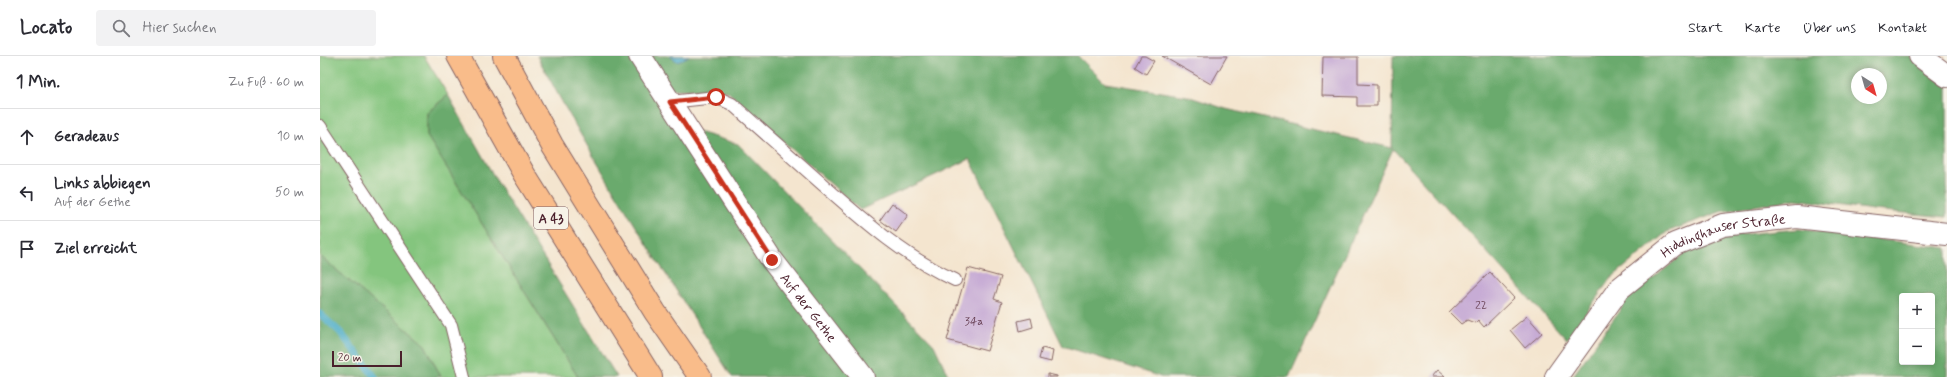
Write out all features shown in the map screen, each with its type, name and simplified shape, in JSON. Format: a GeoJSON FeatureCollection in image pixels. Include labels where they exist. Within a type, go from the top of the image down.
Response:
{"type":"FeatureCollection","features":[{"type":"Feature","properties":{"kind":"highway","name":"A 43"},"geometry":{"type":"LineString","coordinates":[[458,56],[524,174],[651,377]]}},
{"type":"Feature","properties":{"kind":"highway","name":"A 43"},"geometry":{"type":"LineString","coordinates":[[504,56],[552,145],[655,312],[700,377]]}},
{"type":"Feature","properties":{"kind":"street","name":"Auf der Gethe"},"geometry":{"type":"LineString","coordinates":[[640,56],[772,260],[863,377]]}},
{"type":"Feature","properties":{"kind":"street"},"geometry":{"type":"LineString","coordinates":[[1920,56],[1947,76]]}},
{"type":"Feature","properties":{"kind":"street","name":"Hiddinghauser Straße"},"geometry":{"type":"LineString","coordinates":[[1556,377],[1619,289],[1675,244],[1723,225],[1797,217],[1947,234]]}},
{"type":"Feature","properties":{"kind":"lane"},"geometry":{"type":"LineString","coordinates":[[670,102],[716,97],[732,104],[867,223],[904,251],[936,271],[955,280]]}},
{"type":"Feature","properties":{"kind":"lane"},"geometry":{"type":"LineString","coordinates":[[320,126],[451,325],[464,377]]}},
{"type":"Feature","properties":{"kind":"green space"},"geometry":{"type":"Polygon","coordinates":[[[320,56],[424,56],[448,95],[427,113],[427,136],[578,377],[441,377],[425,345],[320,256],[320,56]]]}},
{"type":"Feature","properties":{"kind":"green space"},"geometry":{"type":"Polygon","coordinates":[[[537,56],[632,56],[678,126],[738,144],[934,345],[949,377],[732,377],[656,259],[607,179],[537,56]]]}},
{"type":"Feature","properties":{"kind":"green space"},"geometry":{"type":"Polygon","coordinates":[[[645,56],[1078,56],[1105,83],[1187,96],[1226,109],[1392,148],[1393,56],[1910,56],[1947,83],[1947,217],[1873,210],[1795,199],[1720,212],[1667,232],[1610,279],[1567,340],[1393,149],[1289,377],[1161,377],[1063,346],[970,159],[860,210],[727,91],[667,89],[645,56]]]}},
{"type":"Feature","properties":{"kind":"green space"},"geometry":{"type":"Polygon","coordinates":[[[448,95],[500,187],[617,377],[578,377],[427,136],[427,113],[448,95]]]}},
{"type":"Feature","properties":{"kind":"green space"},"geometry":{"type":"Polygon","coordinates":[[[1799,229],[1947,248],[1947,377],[1572,377],[1627,300],[1682,255],[1725,236],[1799,229]]]}},
{"type":"Feature","properties":{"kind":"green space"},"geometry":{"type":"Polygon","coordinates":[[[320,256],[425,345],[441,377],[320,377],[320,256]]]}},
{"type":"Feature","properties":{"kind":"water"},"geometry":{"type":"Polygon","coordinates":[[[669,56],[689,56],[678,62],[669,56]]]}},
{"type":"Feature","properties":{"kind":"building"},"geometry":{"type":"Polygon","coordinates":[[[1141,56],[1145,56],[1154,61],[1146,74],[1135,67],[1141,56]]]}},
{"type":"Feature","properties":{"kind":"building"},"geometry":{"type":"Polygon","coordinates":[[[1162,56],[1227,56],[1211,84],[1162,56]]]}},
{"type":"Feature","properties":{"kind":"building"},"geometry":{"type":"Polygon","coordinates":[[[1323,57],[1358,57],[1358,84],[1377,85],[1377,106],[1357,106],[1357,97],[1322,96],[1323,57]]]}},
{"type":"Feature","properties":{"kind":"building"},"geometry":{"type":"Polygon","coordinates":[[[892,203],[908,215],[896,232],[880,220],[892,203]]]}},
{"type":"Feature","properties":{"kind":"building"},"geometry":{"type":"Polygon","coordinates":[[[968,268],[1001,277],[994,299],[1002,302],[987,351],[947,340],[968,268]]]}},
{"type":"Feature","properties":{"kind":"building"},"geometry":{"type":"Polygon","coordinates":[[[1490,272],[1514,298],[1484,327],[1478,320],[1475,323],[1467,320],[1461,324],[1449,312],[1490,272]]]}},
{"type":"Feature","properties":{"kind":"building"},"geometry":{"type":"Polygon","coordinates":[[[1527,316],[1542,333],[1525,348],[1510,330],[1527,316]]]}},
{"type":"Feature","properties":{"kind":"building"},"geometry":{"type":"Polygon","coordinates":[[[1031,318],[1033,327],[1020,331],[1018,321],[1031,318]]]}},
{"type":"Feature","properties":{"kind":"building"},"geometry":{"type":"Polygon","coordinates":[[[1042,348],[1053,351],[1051,362],[1039,359],[1042,348]]]}},
{"type":"Feature","properties":{"kind":"building"},"geometry":{"type":"Polygon","coordinates":[[[1437,370],[1445,377],[1431,377],[1437,370]]]}},
{"type":"Feature","properties":{"kind":"building"},"geometry":{"type":"Polygon","coordinates":[[[1048,374],[1057,376],[1057,377],[1048,377],[1048,374]]]}},
{"type":"Feature","properties":{"kind":"waterway"},"geometry":{"type":"LineString","coordinates":[[320,314],[340,332],[375,377]]}},
{"type":"Feature","properties":{"kind":"route"},"geometry":{"type":"LineString","coordinates":[[716,97],[670,102],[772,260]]}}]}
